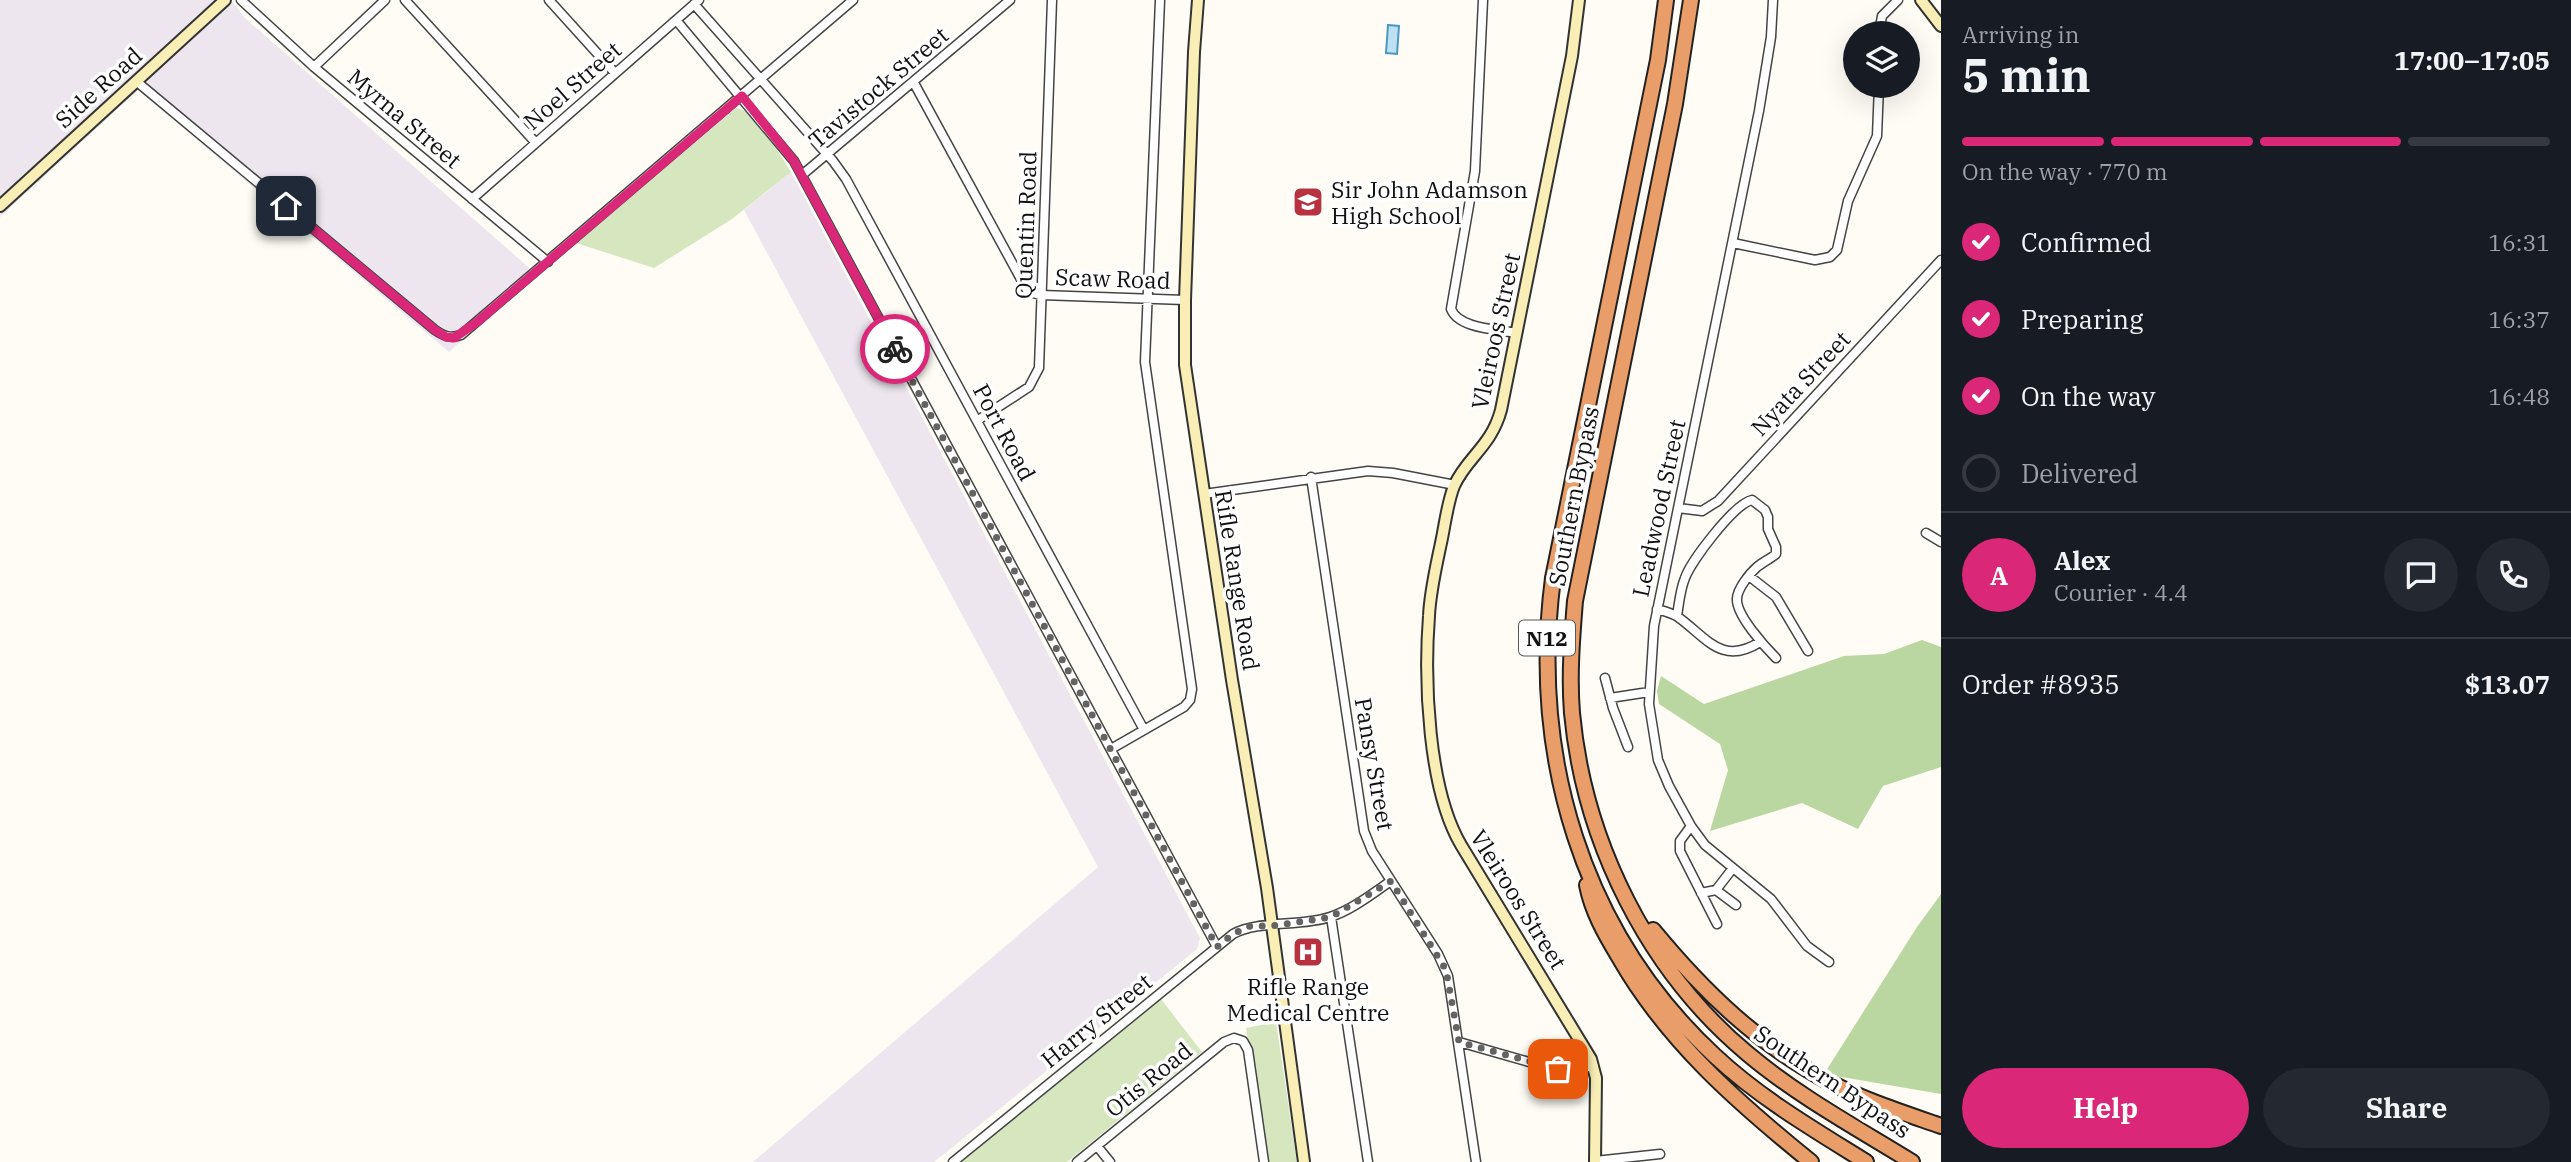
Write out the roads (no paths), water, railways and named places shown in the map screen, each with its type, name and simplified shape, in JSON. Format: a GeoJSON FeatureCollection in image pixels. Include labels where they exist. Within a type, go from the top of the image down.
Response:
{"type":"FeatureCollection","features":[{"type":"Feature","properties":{"kind":"highway","name":"Southern Bypass"},"geometry":{"type":"LineString","coordinates":[[1665,0],[1658,60],[1549,606],[1546,660],[1550,731],[1566,811],[1580,853],[1604,908],[1634,959],[1660,995],[1693,1034],[1741,1079],[1773,1103],[1866,1162]]}},
{"type":"Feature","properties":{"kind":"highway","name":"Southern Bypass"},"geometry":{"type":"LineString","coordinates":[[1691,0],[1675,104],[1581,567],[1571,644],[1572,710],[1580,766],[1601,841],[1627,900],[1669,968],[1694,999],[1729,1037],[1778,1078],[1912,1162]]}},
{"type":"Feature","properties":{"kind":"highway"},"geometry":{"type":"LineString","coordinates":[[1580,853],[1595,914],[1629,975],[1648,1002],[1676,1039],[1717,1082],[1811,1162]]}},
{"type":"Feature","properties":{"kind":"highway"},"geometry":{"type":"LineString","coordinates":[[1627,900],[1703,989],[1762,1040],[1842,1088],[1941,1126]]}},
{"type":"Feature","properties":{"kind":"street","name":"Side Road"},"geometry":{"type":"LineString","coordinates":[[0,206],[225,0]]}},
{"type":"Feature","properties":{"kind":"street","name":"Myrna Street"},"geometry":{"type":"LineString","coordinates":[[241,0],[314,67],[548,262]]}},
{"type":"Feature","properties":{"kind":"street"},"geometry":{"type":"LineString","coordinates":[[314,67],[385,0]]}},
{"type":"Feature","properties":{"kind":"street"},"geometry":{"type":"LineString","coordinates":[[405,0],[536,143]]}},
{"type":"Feature","properties":{"kind":"street"},"geometry":{"type":"LineString","coordinates":[[549,0],[615,73]]}},
{"type":"Feature","properties":{"kind":"street"},"geometry":{"type":"LineString","coordinates":[[136,81],[435,330],[450,338],[461,335],[853,0]]}},
{"type":"Feature","properties":{"kind":"street","name":"Tavistock Street"},"geometry":{"type":"LineString","coordinates":[[802,175],[1010,0]]}},
{"type":"Feature","properties":{"kind":"street","name":"Quentin Road"},"geometry":{"type":"LineString","coordinates":[[978,420],[1029,387],[1035,379],[1040,358],[1052,0]]}},
{"type":"Feature","properties":{"kind":"street"},"geometry":{"type":"LineString","coordinates":[[1111,749],[1184,707],[1190,700],[1192,689],[1145,368],[1160,0]]}},
{"type":"Feature","properties":{"kind":"street","name":"Rifle Range Road"},"geometry":{"type":"LineString","coordinates":[[1198,0],[1185,300],[1186,378],[1272,926],[1304,1162]]}},
{"type":"Feature","properties":{"kind":"street"},"geometry":{"type":"LineString","coordinates":[[1483,0],[1475,171],[1450,299],[1452,313],[1464,323],[1516,333]]}},
{"type":"Feature","properties":{"kind":"street","name":"Vleiroos Street"},"geometry":{"type":"LineString","coordinates":[[1579,0],[1572,56],[1496,427],[1455,485],[1444,526],[1429,616],[1430,715],[1444,809],[1450,826],[1578,1035],[1594,1067],[1595,1162]]}},
{"type":"Feature","properties":{"kind":"street","name":"Leadwood Street"},"geometry":{"type":"LineString","coordinates":[[1773,0],[1771,37],[1759,111],[1657,609],[1649,692],[1651,724],[1658,760],[1691,827],[1705,845],[1771,899],[1807,946],[1829,962]]}},
{"type":"Feature","properties":{"kind":"street"},"geometry":{"type":"LineString","coordinates":[[1881,21],[1882,16],[1898,0]]}},
{"type":"Feature","properties":{"kind":"street"},"geometry":{"type":"LineString","coordinates":[[1921,0],[1941,26]]}},
{"type":"Feature","properties":{"kind":"street","name":"Noel Street"},"geometry":{"type":"LineString","coordinates":[[471,199],[696,2]]}},
{"type":"Feature","properties":{"kind":"street","name":"Port Road"},"geometry":{"type":"LineString","coordinates":[[696,2],[846,179],[1144,730]]}},
{"type":"Feature","properties":{"kind":"street"},"geometry":{"type":"LineString","coordinates":[[676,20],[794,161],[1217,947]]}},
{"type":"Feature","properties":{"kind":"street"},"geometry":{"type":"LineString","coordinates":[[914,83],[1028,292],[1041,295]]}},
{"type":"Feature","properties":{"kind":"street"},"geometry":{"type":"LineString","coordinates":[[1733,243],[1815,260],[1826,260],[1834,254],[1839,245],[1848,201],[1877,136],[1879,98]]}},
{"type":"Feature","properties":{"kind":"street","name":"Nyata Street"},"geometry":{"type":"LineString","coordinates":[[1678,508],[1702,511],[1718,501],[1941,260]]}},
{"type":"Feature","properties":{"kind":"street","name":"Scaw Road"},"geometry":{"type":"LineString","coordinates":[[1041,295],[1185,300]]}},
{"type":"Feature","properties":{"kind":"street"},"geometry":{"type":"LineString","coordinates":[[1204,494],[1311,477],[1377,471],[1455,485]]}},
{"type":"Feature","properties":{"kind":"street","name":"Pansy Street"},"geometry":{"type":"LineString","coordinates":[[1311,477],[1364,831],[1372,850],[1446,970],[1476,1162]]}},
{"type":"Feature","properties":{"kind":"street"},"geometry":{"type":"LineString","coordinates":[[1677,617],[1688,572],[1715,533],[1744,503],[1752,500],[1765,510],[1776,554],[1749,576],[1739,591],[1737,604],[1760,642],[1776,658]]}},
{"type":"Feature","properties":{"kind":"street"},"geometry":{"type":"LineString","coordinates":[[1926,533],[1941,542]]}},
{"type":"Feature","properties":{"kind":"street"},"geometry":{"type":"LineString","coordinates":[[1749,576],[1776,597],[1808,651]]}},
{"type":"Feature","properties":{"kind":"street"},"geometry":{"type":"LineString","coordinates":[[1657,609],[1677,617],[1689,629],[1723,651],[1744,651],[1760,642]]}},
{"type":"Feature","properties":{"kind":"street"},"geometry":{"type":"LineString","coordinates":[[1605,678],[1628,747]]}},
{"type":"Feature","properties":{"kind":"street"},"geometry":{"type":"LineString","coordinates":[[1610,698],[1649,692]]}},
{"type":"Feature","properties":{"kind":"street"},"geometry":{"type":"LineString","coordinates":[[1691,827],[1678,846],[1717,924]]}},
{"type":"Feature","properties":{"kind":"street"},"geometry":{"type":"LineString","coordinates":[[1701,893],[1716,890],[1733,868]]}},
{"type":"Feature","properties":{"kind":"street"},"geometry":{"type":"LineString","coordinates":[[1368,1162],[1331,917],[1391,881]]}},
{"type":"Feature","properties":{"kind":"street"},"geometry":{"type":"LineString","coordinates":[[1716,890],[1736,905]]}},
{"type":"Feature","properties":{"kind":"street","name":"Harry Street"},"geometry":{"type":"LineString","coordinates":[[953,1162],[1217,947],[1247,927],[1331,917]]}},
{"type":"Feature","properties":{"kind":"street","name":"Otis Road"},"geometry":{"type":"LineString","coordinates":[[1077,1162],[1224,1042],[1237,1038],[1246,1046],[1264,1162]]}},
{"type":"Feature","properties":{"kind":"street"},"geometry":{"type":"LineString","coordinates":[[1459,1042],[1550,1068],[1594,1067]]}},
{"type":"Feature","properties":{"kind":"street"},"geometry":{"type":"LineString","coordinates":[[1097,1146],[1110,1162]]}},
{"type":"Feature","properties":{"kind":"street"},"geometry":{"type":"LineString","coordinates":[[1595,1162],[1660,1154]]}},
{"type":"Feature","properties":{"kind":"water"},"geometry":{"type":"Polygon","coordinates":[[[1388,25],[1399,26],[1397,54],[1386,53],[1388,25]]]}},
{"type":"Feature","properties":{"kind":"place","name":"Sir John Adamson High School"},"geometry":{"type":"Point","coordinates":[1308,202]}},
{"type":"Feature","properties":{"kind":"place","name":"Rifle Range Medical Centre"},"geometry":{"type":"Point","coordinates":[1308,952]}}]}
